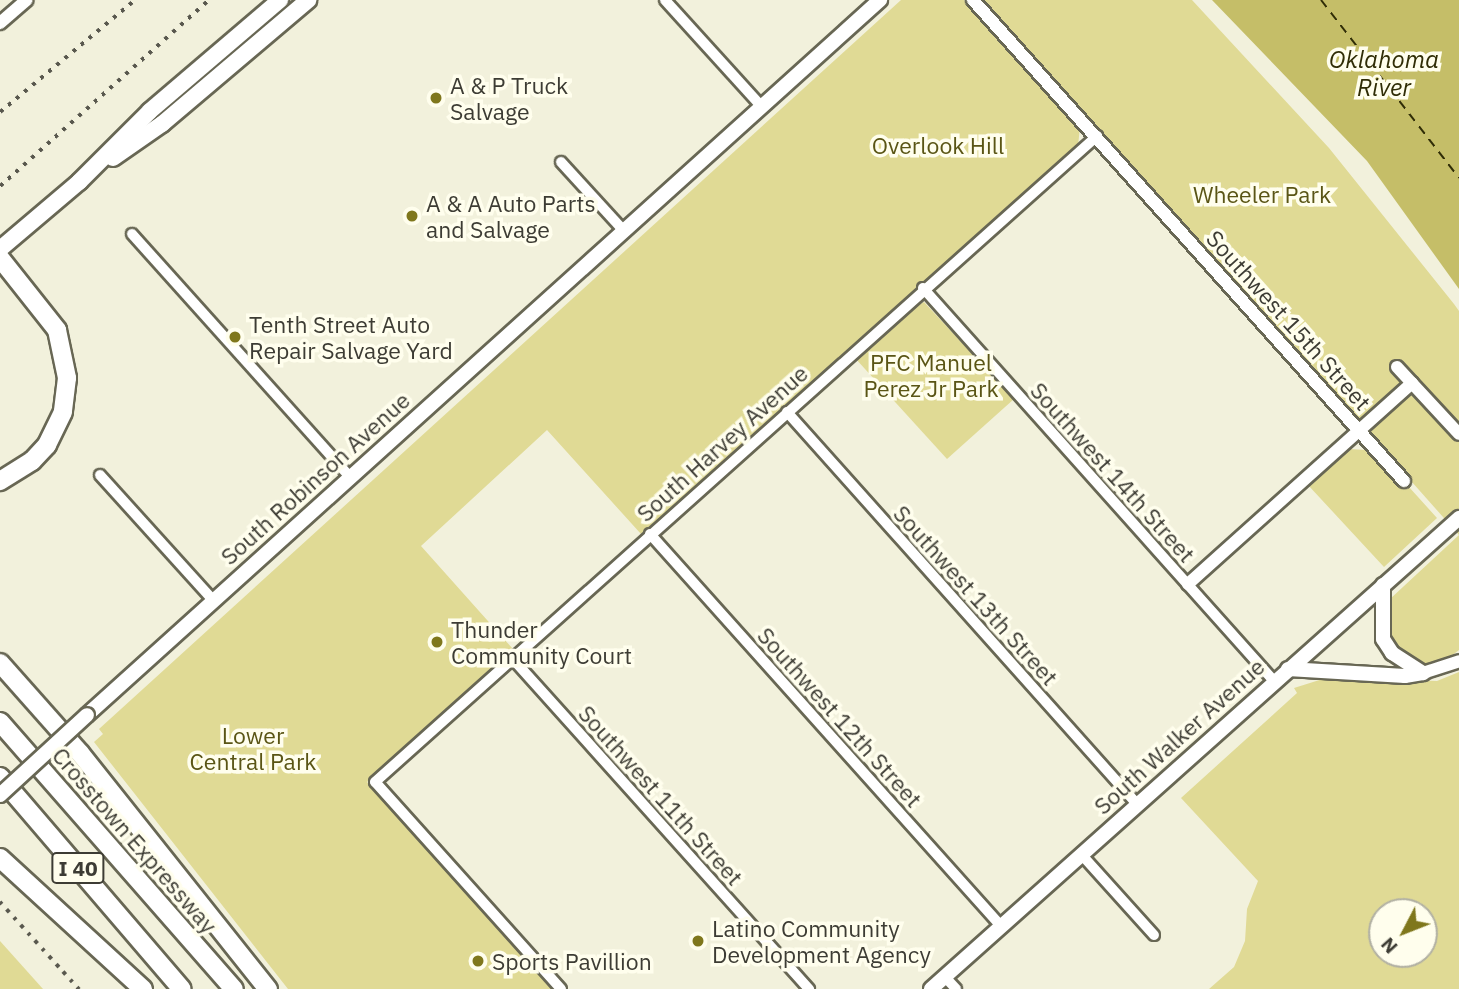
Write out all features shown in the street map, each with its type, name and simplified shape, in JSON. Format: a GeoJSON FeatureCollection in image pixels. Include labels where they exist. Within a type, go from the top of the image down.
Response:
{"type":"FeatureCollection","features":[{"type":"Feature","properties":{"kind":"highway"},"geometry":{"type":"LineString","coordinates":[[0,258],[57,330],[68,378],[63,412],[47,445],[32,461],[0,481]]}},
{"type":"Feature","properties":{"kind":"highway"},"geometry":{"type":"LineString","coordinates":[[0,663],[80,752],[268,989]]}},
{"type":"Feature","properties":{"kind":"highway","name":"Crosstown Expressway"},"geometry":{"type":"LineString","coordinates":[[0,722],[234,989]]}},
{"type":"Feature","properties":{"kind":"highway","name":"I 40"},"geometry":{"type":"LineString","coordinates":[[0,777],[183,989]]}},
{"type":"Feature","properties":{"kind":"highway"},"geometry":{"type":"LineString","coordinates":[[0,858],[144,989]]}},
{"type":"Feature","properties":{"kind":"main road"},"geometry":{"type":"LineString","coordinates":[[0,249],[79,182],[150,111],[280,0]]}},
{"type":"Feature","properties":{"kind":"main road"},"geometry":{"type":"LineString","coordinates":[[79,182],[162,124],[308,0]]}},
{"type":"Feature","properties":{"kind":"main road","name":"South Robinson Avenue"},"geometry":{"type":"LineString","coordinates":[[0,795],[880,0]]}},
{"type":"Feature","properties":{"kind":"main road","name":"South Walker Avenue"},"geometry":{"type":"LineString","coordinates":[[931,989],[1459,518]]}},
{"type":"Feature","properties":{"kind":"main road"},"geometry":{"type":"LineString","coordinates":[[1383,585],[1380,621],[1383,639],[1392,653],[1423,673]]}},
{"type":"Feature","properties":{"kind":"main road"},"geometry":{"type":"LineString","coordinates":[[1288,669],[1405,676],[1423,673]]}},
{"type":"Feature","properties":{"kind":"street"},"geometry":{"type":"LineString","coordinates":[[0,23],[26,0]]}},
{"type":"Feature","properties":{"kind":"street"},"geometry":{"type":"LineString","coordinates":[[665,0],[761,106]]}},
{"type":"Feature","properties":{"kind":"street","name":"Southwest 15th Street"},"geometry":{"type":"LineString","coordinates":[[973,0],[1404,481]]}},
{"type":"Feature","properties":{"kind":"street","name":"South Harvey Avenue"},"geometry":{"type":"LineString","coordinates":[[561,989],[375,782],[923,288],[1097,136]]}},
{"type":"Feature","properties":{"kind":"street"},"geometry":{"type":"LineString","coordinates":[[561,162],[623,230]]}},
{"type":"Feature","properties":{"kind":"street"},"geometry":{"type":"LineString","coordinates":[[132,234],[349,477]]}},
{"type":"Feature","properties":{"kind":"street","name":"Southwest 14th Street"},"geometry":{"type":"LineString","coordinates":[[923,288],[1275,681]]}},
{"type":"Feature","properties":{"kind":"street"},"geometry":{"type":"LineString","coordinates":[[1397,367],[1459,434]]}},
{"type":"Feature","properties":{"kind":"street"},"geometry":{"type":"LineString","coordinates":[[1188,584],[1412,383]]}},
{"type":"Feature","properties":{"kind":"street","name":"Southwest 13th Street"},"geometry":{"type":"LineString","coordinates":[[787,412],[1137,804]]}},
{"type":"Feature","properties":{"kind":"street"},"geometry":{"type":"LineString","coordinates":[[100,475],[213,600]]}},
{"type":"Feature","properties":{"kind":"street","name":"Southwest 12th Street"},"geometry":{"type":"LineString","coordinates":[[650,534],[1002,926]]}},
{"type":"Feature","properties":{"kind":"street","name":"Southwest 11th Street"},"geometry":{"type":"LineString","coordinates":[[512,658],[809,989]]}},
{"type":"Feature","properties":{"kind":"street"},"geometry":{"type":"LineString","coordinates":[[1423,673],[1442,670],[1459,662]]}},
{"type":"Feature","properties":{"kind":"street"},"geometry":{"type":"LineString","coordinates":[[1081,855],[1154,935]]}},
{"type":"Feature","properties":{"kind":"street"},"geometry":{"type":"LineString","coordinates":[[945,977],[956,989]]}},
{"type":"Feature","properties":{"kind":"green space","name":"Lower Central Park"},"geometry":{"type":"Polygon","coordinates":[[[901,0],[964,0],[1080,127],[1078,146],[641,534],[547,430],[421,546],[513,649],[367,782],[552,989],[288,989],[94,742],[103,734],[99,729],[901,0]]]}},
{"type":"Feature","properties":{"kind":"green space","name":"Wheeler Park"},"geometry":{"type":"Polygon","coordinates":[[[984,0],[1192,0],[1329,148],[1459,311],[1459,535],[984,0]]]}},
{"type":"Feature","properties":{"kind":"green space","name":"PFC Manuel Perez Jr Park"},"geometry":{"type":"Polygon","coordinates":[[[924,302],[1014,399],[947,459],[855,358],[907,312],[924,302]]]}},
{"type":"Feature","properties":{"kind":"green space"},"geometry":{"type":"Polygon","coordinates":[[[1371,445],[1437,518],[1384,567],[1308,485],[1348,449],[1367,450],[1371,445]]]}},
{"type":"Feature","properties":{"kind":"green space"},"geometry":{"type":"Polygon","coordinates":[[[1459,535],[1459,650],[1442,663],[1424,665],[1398,651],[1389,639],[1390,599],[1459,535]]]}},
{"type":"Feature","properties":{"kind":"green space"},"geometry":{"type":"Polygon","coordinates":[[[1459,672],[1459,989],[1209,989],[1234,967],[1245,941],[1247,909],[1258,881],[1181,798],[1297,693],[1294,688],[1329,677],[1437,681],[1459,672]]]}},
{"type":"Feature","properties":{"kind":"green space"},"geometry":{"type":"Polygon","coordinates":[[[0,941],[43,989],[0,989],[0,941]]]}},
{"type":"Feature","properties":{"kind":"water","name":"Oklahoma River"},"geometry":{"type":"Polygon","coordinates":[[[1212,0],[1459,0],[1459,289],[1367,161],[1212,0]]]}},
{"type":"Feature","properties":{"kind":"ferry route"},"geometry":{"type":"LineString","coordinates":[[1321,0],[1459,178]]}},
{"type":"Feature","properties":{"kind":"railway"},"geometry":{"type":"LineString","coordinates":[[0,112],[135,0]]}},
{"type":"Feature","properties":{"kind":"railway"},"geometry":{"type":"LineString","coordinates":[[0,186],[209,0]]}},
{"type":"Feature","properties":{"kind":"railway"},"geometry":{"type":"LineString","coordinates":[[0,902],[79,989]]}},
{"type":"Feature","properties":{"kind":"place","name":"A & P Truck Salvage"},"geometry":{"type":"Point","coordinates":[436,98]}},
{"type":"Feature","properties":{"kind":"place","name":"A & A Auto Parts and Salvage"},"geometry":{"type":"Point","coordinates":[412,216]}},
{"type":"Feature","properties":{"kind":"place","name":"Tenth Street Auto Repair Salvage Yard"},"geometry":{"type":"Point","coordinates":[235,337]}},
{"type":"Feature","properties":{"kind":"place","name":"Thunder Community Court"},"geometry":{"type":"Point","coordinates":[437,642]}},
{"type":"Feature","properties":{"kind":"place","name":"Latino Community Development Agency"},"geometry":{"type":"Point","coordinates":[698,941]}},
{"type":"Feature","properties":{"kind":"place","name":"Sports Pavillion"},"geometry":{"type":"Point","coordinates":[478,961]}},
{"type":"Feature","properties":{"kind":"park label","name":"Overlook Hill"},"geometry":{"type":"Point","coordinates":[938,145]}}]}
